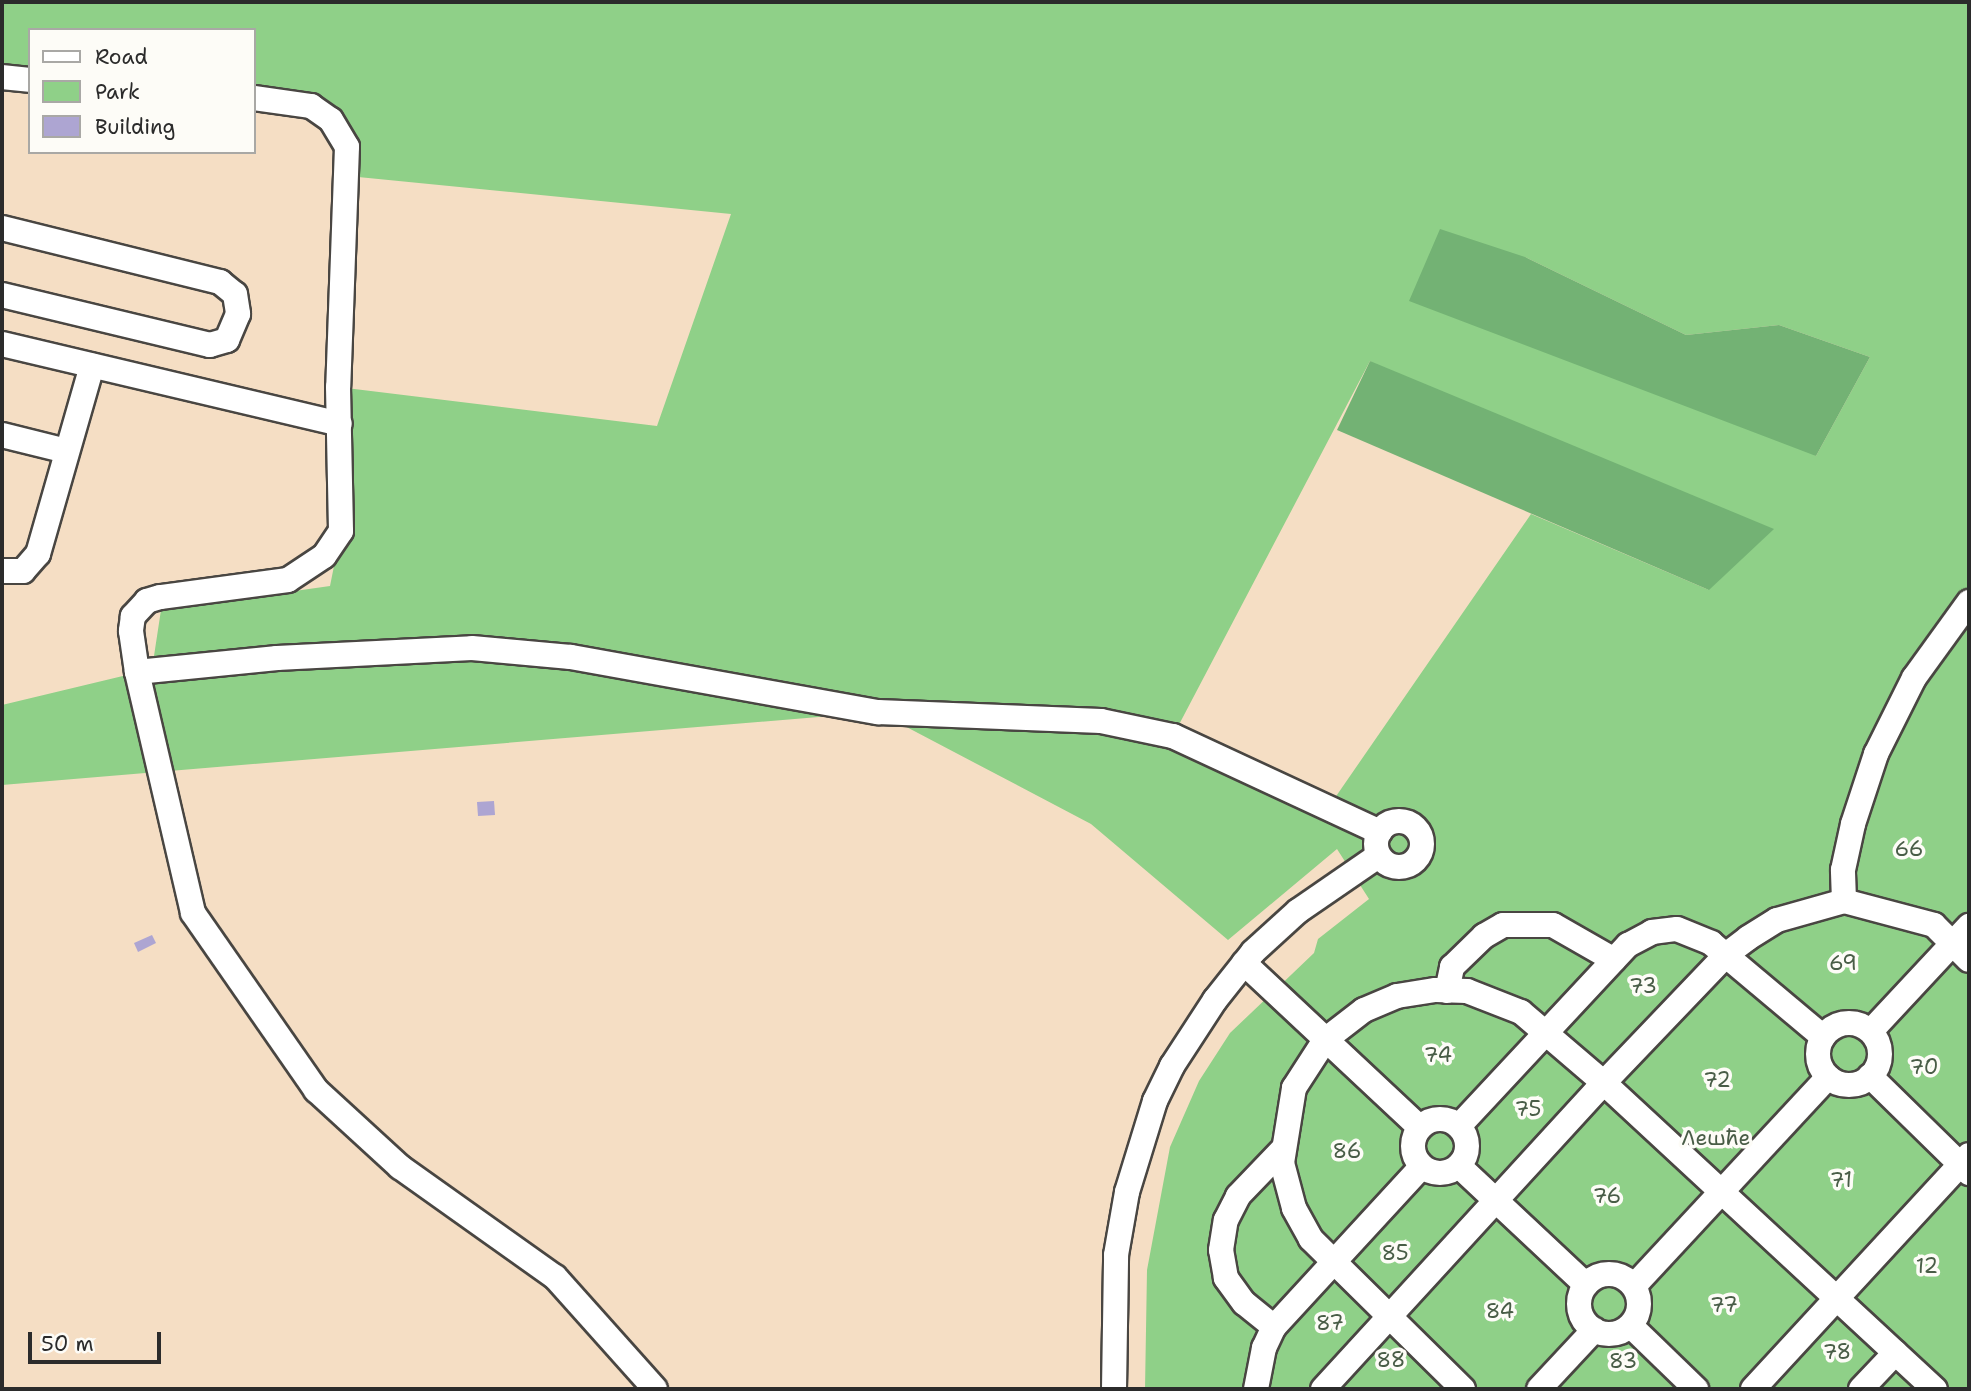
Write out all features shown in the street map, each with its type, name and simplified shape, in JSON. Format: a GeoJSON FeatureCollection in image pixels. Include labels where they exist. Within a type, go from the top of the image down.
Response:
{"type":"FeatureCollection","features":[{"type":"Feature","properties":{"kind":"street"},"geometry":{"type":"LineString","coordinates":[[2,77],[28,80]]}},
{"type":"Feature","properties":{"kind":"street"},"geometry":{"type":"LineString","coordinates":[[256,98],[311,106],[331,120],[347,147],[340,424],[341,531],[337,541],[309,570],[288,580],[147,601],[133,617],[131,631],[137,672],[193,913],[301,1070],[342,1116],[400,1167],[555,1277],[655,1389]]}},
{"type":"Feature","properties":{"kind":"street"},"geometry":{"type":"LineString","coordinates":[[2,228],[220,282],[235,294],[238,314],[228,340],[210,345],[2,295]]}},
{"type":"Feature","properties":{"kind":"street"},"geometry":{"type":"LineString","coordinates":[[2,344],[340,424]]}},
{"type":"Feature","properties":{"kind":"street"},"geometry":{"type":"LineString","coordinates":[[2,574],[23,571],[35,562],[92,366]]}},
{"type":"Feature","properties":{"kind":"street"},"geometry":{"type":"LineString","coordinates":[[2,435],[66,451]]}},
{"type":"Feature","properties":{"kind":"street"},"geometry":{"type":"LineString","coordinates":[[1844,901],[1843,870],[1853,824],[1876,754],[1914,678],[1969,602]]}},
{"type":"Feature","properties":{"kind":"street"},"geometry":{"type":"LineString","coordinates":[[137,672],[277,658],[472,648],[571,657],[878,712],[1101,721],[1172,736],[1379,844],[1298,911],[1244,964],[1172,1066],[1140,1146],[1116,1255],[1114,1389]]}},
{"type":"Feature","properties":{"kind":"street"},"geometry":{"type":"LineString","coordinates":[[1323,1389],[1495,1199],[1727,954],[1777,920],[1844,901],[1925,922],[1964,943],[1871,1031]]}},
{"type":"Feature","properties":{"kind":"street"},"geometry":{"type":"LineString","coordinates":[[1447,991],[1452,967],[1484,936],[1503,925],[1553,925],[1587,940],[1614,960]]}},
{"type":"Feature","properties":{"kind":"street"},"geometry":{"type":"LineString","coordinates":[[1459,1126],[1628,945],[1652,932],[1678,929],[1727,954],[1823,1037]]}},
{"type":"Feature","properties":{"kind":"street"},"geometry":{"type":"LineString","coordinates":[[1244,964],[1419,1128]]}},
{"type":"Feature","properties":{"kind":"street"},"geometry":{"type":"LineString","coordinates":[[1463,1389],[1331,1263],[1294,1208],[1282,1163],[1293,1088],[1325,1040],[1364,1010],[1396,996],[1447,991],[1496,1000],[1521,1012],[1604,1083],[1720,1194],[1935,1389]]}},
{"type":"Feature","properties":{"kind":"street"},"geometry":{"type":"LineString","coordinates":[[1840,1024],[1860,1024],[1871,1031],[1880,1055],[1870,1076],[1853,1084],[1828,1077],[1818,1056],[1823,1037],[1840,1024]]}},
{"type":"Feature","properties":{"kind":"street"},"geometry":{"type":"LineString","coordinates":[[1753,1389],[1835,1300],[1967,1165],[1870,1076]]}},
{"type":"Feature","properties":{"kind":"street"},"geometry":{"type":"LineString","coordinates":[[1634,1286],[1828,1077]]}},
{"type":"Feature","properties":{"kind":"street"},"geometry":{"type":"LineString","coordinates":[[1436,1119],[1459,1126],[1467,1149],[1459,1166],[1438,1174],[1422,1167],[1412,1148],[1419,1128],[1436,1119]]}},
{"type":"Feature","properties":{"kind":"street"},"geometry":{"type":"LineString","coordinates":[[1274,1327],[1244,1303],[1226,1278],[1221,1250],[1226,1220],[1238,1196],[1283,1149]]}},
{"type":"Feature","properties":{"kind":"street"},"geometry":{"type":"LineString","coordinates":[[1459,1166],[1586,1285]]}},
{"type":"Feature","properties":{"kind":"street"},"geometry":{"type":"LineString","coordinates":[[1256,1389],[1264,1348],[1274,1327],[1422,1167]]}},
{"type":"Feature","properties":{"kind":"street"},"geometry":{"type":"LineString","coordinates":[[1610,1273],[1634,1286],[1640,1302],[1631,1325],[1617,1334],[1594,1331],[1579,1304],[1586,1285],[1610,1273]]}},
{"type":"Feature","properties":{"kind":"street"},"geometry":{"type":"LineString","coordinates":[[1631,1325],[1696,1389]]}},
{"type":"Feature","properties":{"kind":"street"},"geometry":{"type":"LineString","coordinates":[[1539,1389],[1594,1331]]}},
{"type":"Feature","properties":{"kind":"street"},"geometry":{"type":"LineString","coordinates":[[1861,1389],[1895,1353]]}},
{"type":"Feature","properties":{"kind":"green space"},"geometry":{"type":"Polygon","coordinates":[[[2,2],[1969,2],[1969,1389],[1145,1389],[1147,1270],[1170,1147],[1199,1081],[1230,1033],[1314,953],[1318,939],[1369,899],[1337,849],[1228,940],[1091,824],[878,712],[2,785],[2,705],[152,669],[161,610],[330,586],[341,531],[338,387],[657,426],[731,214],[348,176],[339,130],[311,106],[256,101],[256,28],[28,28],[28,80],[2,77],[2,2]],[[1525,257],[1816,456],[1870,357],[1779,325],[1686,335],[1525,257]],[[1370,361],[1173,736],[1330,805],[1531,514],[1709,590],[1370,361]]]}},
{"type":"Feature","properties":{"kind":"green space"},"geometry":{"type":"Polygon","coordinates":[[[1440,229],[1525,257],[1686,335],[1779,325],[1870,357],[1816,456],[1409,301],[1440,229]]]}},
{"type":"Feature","properties":{"kind":"green space"},"geometry":{"type":"Polygon","coordinates":[[[1370,361],[1774,529],[1709,590],[1337,430],[1370,361]]]}},
{"type":"Feature","properties":{"kind":"building"},"geometry":{"type":"Polygon","coordinates":[[[494,801],[495,815],[478,816],[477,802],[494,801]]]}},
{"type":"Feature","properties":{"kind":"building"},"geometry":{"type":"Polygon","coordinates":[[[152,935],[156,943],[138,952],[134,943],[152,935]]]}},
{"type":"Feature","properties":{"kind":"park label","name":"66"},"geometry":{"type":"Point","coordinates":[1909,849]}},
{"type":"Feature","properties":{"kind":"park label","name":"69"},"geometry":{"type":"Point","coordinates":[1843,963]}},
{"type":"Feature","properties":{"kind":"park label","name":"73"},"geometry":{"type":"Point","coordinates":[1643,986]}},
{"type":"Feature","properties":{"kind":"park label","name":"74"},"geometry":{"type":"Point","coordinates":[1438,1055]}},
{"type":"Feature","properties":{"kind":"park label","name":"70"},"geometry":{"type":"Point","coordinates":[1924,1067]}},
{"type":"Feature","properties":{"kind":"park label","name":"72"},"geometry":{"type":"Point","coordinates":[1717,1080]}},
{"type":"Feature","properties":{"kind":"park label","name":"75"},"geometry":{"type":"Point","coordinates":[1528,1109]}},
{"type":"Feature","properties":{"kind":"park label","name":"Лешће"},"geometry":{"type":"Point","coordinates":[1716,1138]}},
{"type":"Feature","properties":{"kind":"park label","name":"86"},"geometry":{"type":"Point","coordinates":[1347,1151]}},
{"type":"Feature","properties":{"kind":"park label","name":"71"},"geometry":{"type":"Point","coordinates":[1841,1180]}},
{"type":"Feature","properties":{"kind":"park label","name":"76"},"geometry":{"type":"Point","coordinates":[1607,1196]}},
{"type":"Feature","properties":{"kind":"park label","name":"85"},"geometry":{"type":"Point","coordinates":[1395,1253]}},
{"type":"Feature","properties":{"kind":"park label","name":"12"},"geometry":{"type":"Point","coordinates":[1927,1266]}},
{"type":"Feature","properties":{"kind":"park label","name":"77"},"geometry":{"type":"Point","coordinates":[1724,1305]}},
{"type":"Feature","properties":{"kind":"park label","name":"84"},"geometry":{"type":"Point","coordinates":[1500,1311]}},
{"type":"Feature","properties":{"kind":"park label","name":"87"},"geometry":{"type":"Point","coordinates":[1330,1323]}},
{"type":"Feature","properties":{"kind":"park label","name":"78"},"geometry":{"type":"Point","coordinates":[1837,1352]}},
{"type":"Feature","properties":{"kind":"park label","name":"88"},"geometry":{"type":"Point","coordinates":[1391,1360]}},
{"type":"Feature","properties":{"kind":"park label","name":"83"},"geometry":{"type":"Point","coordinates":[1623,1361]}}]}
